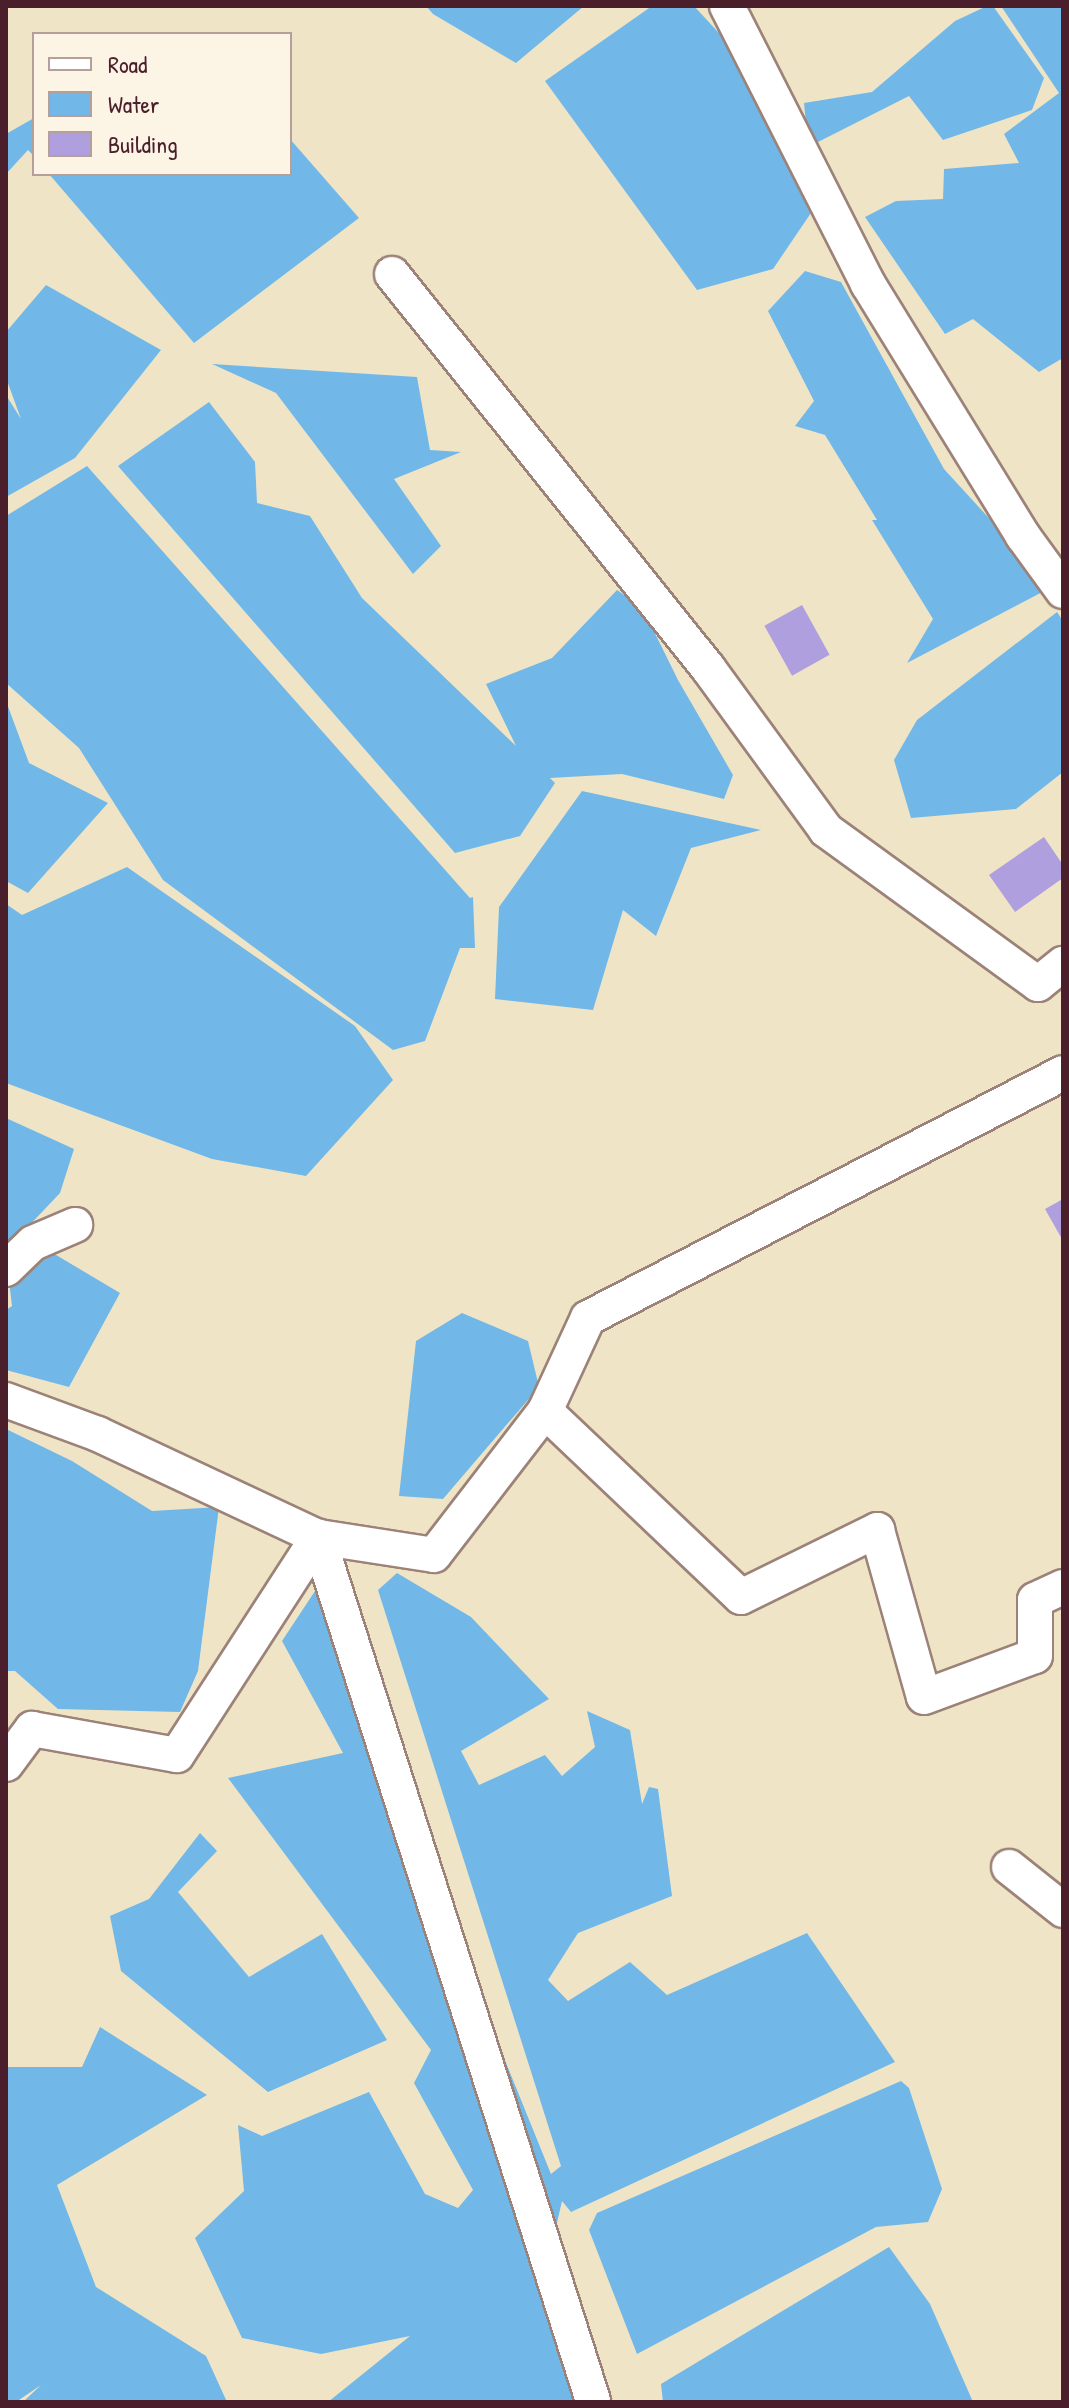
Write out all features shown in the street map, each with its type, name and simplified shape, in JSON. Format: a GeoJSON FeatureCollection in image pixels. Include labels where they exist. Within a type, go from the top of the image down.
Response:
{"type":"FeatureCollection","features":[{"type":"Feature","properties":{"kind":"street"},"geometry":{"type":"LineString","coordinates":[[727,6],[868,284],[1023,536],[1063,591]]}},
{"type":"Feature","properties":{"kind":"street"},"geometry":{"type":"LineString","coordinates":[[392,274],[708,668],[826,830],[1038,984],[1063,964]]}},
{"type":"Feature","properties":{"kind":"street"},"geometry":{"type":"LineString","coordinates":[[6,1400],[98,1434],[318,1537],[434,1555],[545,1411],[588,1318],[1063,1073]]}},
{"type":"Feature","properties":{"kind":"street"},"geometry":{"type":"LineString","coordinates":[[6,1269],[33,1243],[75,1225]]}},
{"type":"Feature","properties":{"kind":"street"},"geometry":{"type":"LineString","coordinates":[[545,1411],[741,1597],[877,1530],[924,1697],[1035,1656],[1035,1600],[1063,1587]]}},
{"type":"Feature","properties":{"kind":"street"},"geometry":{"type":"LineString","coordinates":[[6,1764],[32,1729],[177,1755],[318,1537]]}},
{"type":"Feature","properties":{"kind":"street"},"geometry":{"type":"LineString","coordinates":[[318,1537],[593,2401]]}},
{"type":"Feature","properties":{"kind":"street"},"geometry":{"type":"LineString","coordinates":[[1009,1867],[1063,1910]]}},
{"type":"Feature","properties":{"kind":"water"},"geometry":{"type":"Polygon","coordinates":[[[426,6],[584,6],[516,63],[433,14],[426,6]]]}},
{"type":"Feature","properties":{"kind":"water"},"geometry":{"type":"Polygon","coordinates":[[[652,6],[694,6],[731,46],[813,210],[773,269],[697,290],[545,81],[652,6]]]}},
{"type":"Feature","properties":{"kind":"water"},"geometry":{"type":"Polygon","coordinates":[[[993,6],[1044,78],[1032,110],[943,140],[909,96],[816,143],[807,135],[804,103],[872,92],[955,21],[993,6]]]}},
{"type":"Feature","properties":{"kind":"water"},"geometry":{"type":"Polygon","coordinates":[[[1001,6],[1063,6],[1063,358],[1039,372],[973,319],[945,334],[865,217],[896,201],[943,199],[944,169],[1019,163],[1004,134],[1059,93],[1001,6]]]}},
{"type":"Feature","properties":{"kind":"water"},"geometry":{"type":"Polygon","coordinates":[[[32,119],[32,154],[28,150],[6,174],[6,134],[32,119]]]}},
{"type":"Feature","properties":{"kind":"water"},"geometry":{"type":"Polygon","coordinates":[[[292,141],[359,218],[194,343],[51,176],[292,176],[292,141]]]}},
{"type":"Feature","properties":{"kind":"water"},"geometry":{"type":"Polygon","coordinates":[[[805,271],[841,282],[944,469],[1052,587],[907,663],[933,619],[872,520],[877,520],[825,435],[795,426],[814,401],[768,311],[805,271]]]}},
{"type":"Feature","properties":{"kind":"water"},"geometry":{"type":"Polygon","coordinates":[[[46,285],[161,350],[75,458],[6,497],[6,395],[21,419],[6,378],[6,332],[46,285]]]}},
{"type":"Feature","properties":{"kind":"water"},"geometry":{"type":"Polygon","coordinates":[[[212,364],[417,377],[430,450],[461,452],[394,479],[441,546],[413,574],[276,393],[212,364]]]}},
{"type":"Feature","properties":{"kind":"water"},"geometry":{"type":"Polygon","coordinates":[[[209,402],[255,462],[257,503],[310,516],[362,598],[516,746],[486,684],[552,658],[617,590],[642,607],[678,680],[733,775],[724,799],[622,774],[550,778],[555,783],[520,836],[455,853],[118,466],[209,402]]]}},
{"type":"Feature","properties":{"kind":"water"},"geometry":{"type":"Polygon","coordinates":[[[87,466],[470,898],[473,897],[475,948],[460,948],[425,1041],[393,1050],[163,880],[79,748],[6,683],[6,516],[87,466]]]}},
{"type":"Feature","properties":{"kind":"water"},"geometry":{"type":"Polygon","coordinates":[[[1057,612],[1063,621],[1063,772],[1016,809],[911,818],[894,760],[917,720],[1057,612]]]}},
{"type":"Feature","properties":{"kind":"water"},"geometry":{"type":"Polygon","coordinates":[[[6,701],[29,763],[108,803],[28,893],[6,881],[6,701]]]}},
{"type":"Feature","properties":{"kind":"water"},"geometry":{"type":"Polygon","coordinates":[[[582,791],[761,830],[691,848],[656,936],[623,910],[593,1010],[495,999],[499,907],[582,791]]]}},
{"type":"Feature","properties":{"kind":"water"},"geometry":{"type":"Polygon","coordinates":[[[127,867],[355,1026],[393,1080],[306,1176],[212,1159],[6,1083],[6,904],[22,915],[127,867]]]}},
{"type":"Feature","properties":{"kind":"water"},"geometry":{"type":"Polygon","coordinates":[[[6,1118],[74,1149],[60,1193],[6,1250],[6,1118]]]}},
{"type":"Feature","properties":{"kind":"water"},"geometry":{"type":"Polygon","coordinates":[[[46,1249],[120,1293],[69,1387],[6,1370],[6,1310],[12,1306],[9,1281],[46,1249]]]}},
{"type":"Feature","properties":{"kind":"water"},"geometry":{"type":"Polygon","coordinates":[[[462,1313],[528,1341],[539,1387],[443,1499],[399,1496],[416,1341],[462,1313]]]}},
{"type":"Feature","properties":{"kind":"water"},"geometry":{"type":"Polygon","coordinates":[[[6,1429],[72,1461],[152,1511],[219,1507],[198,1671],[180,1712],[58,1709],[15,1671],[6,1671],[6,1429]]]}},
{"type":"Feature","properties":{"kind":"water"},"geometry":{"type":"Polygon","coordinates":[[[397,1573],[471,1617],[549,1699],[461,1751],[479,1785],[545,1755],[562,1776],[595,1747],[587,1711],[630,1730],[642,1804],[649,1787],[658,1789],[672,1896],[578,1933],[548,1980],[568,2001],[630,1962],[667,1995],[807,1933],[895,2062],[571,2212],[562,2201],[554,2236],[597,2383],[569,2402],[328,2402],[410,2336],[321,2354],[242,2338],[195,2238],[244,2191],[238,2125],[262,2136],[369,2092],[425,2194],[458,2208],[473,2190],[414,2083],[431,2050],[228,1778],[343,1753],[282,1641],[315,1591],[551,2174],[561,2166],[378,1590],[397,1573]]]}},
{"type":"Feature","properties":{"kind":"water"},"geometry":{"type":"Polygon","coordinates":[[[200,1833],[217,1851],[178,1892],[249,1977],[322,1934],[387,2040],[268,2092],[121,1971],[110,1916],[149,1899],[200,1833]]]}},
{"type":"Feature","properties":{"kind":"water"},"geometry":{"type":"Polygon","coordinates":[[[100,2027],[207,2095],[57,2185],[96,2287],[206,2356],[227,2402],[23,2402],[41,2385],[16,2402],[6,2402],[6,2067],[82,2067],[100,2027]]]}},
{"type":"Feature","properties":{"kind":"water"},"geometry":{"type":"Polygon","coordinates":[[[901,2081],[909,2088],[942,2189],[928,2222],[876,2227],[637,2354],[589,2230],[597,2213],[901,2081]]]}},
{"type":"Feature","properties":{"kind":"water"},"geometry":{"type":"Polygon","coordinates":[[[889,2247],[930,2304],[973,2402],[663,2402],[661,2384],[889,2247]]]}},
{"type":"Feature","properties":{"kind":"building"},"geometry":{"type":"Polygon","coordinates":[[[802,605],[830,655],[792,676],[764,626],[802,605]]]}},
{"type":"Feature","properties":{"kind":"building"},"geometry":{"type":"Polygon","coordinates":[[[1044,837],[1063,865],[1063,878],[1015,912],[989,875],[1044,837]]]}},
{"type":"Feature","properties":{"kind":"building"},"geometry":{"type":"Polygon","coordinates":[[[1063,1199],[1063,1241],[1045,1209],[1063,1199]]]}}]}
